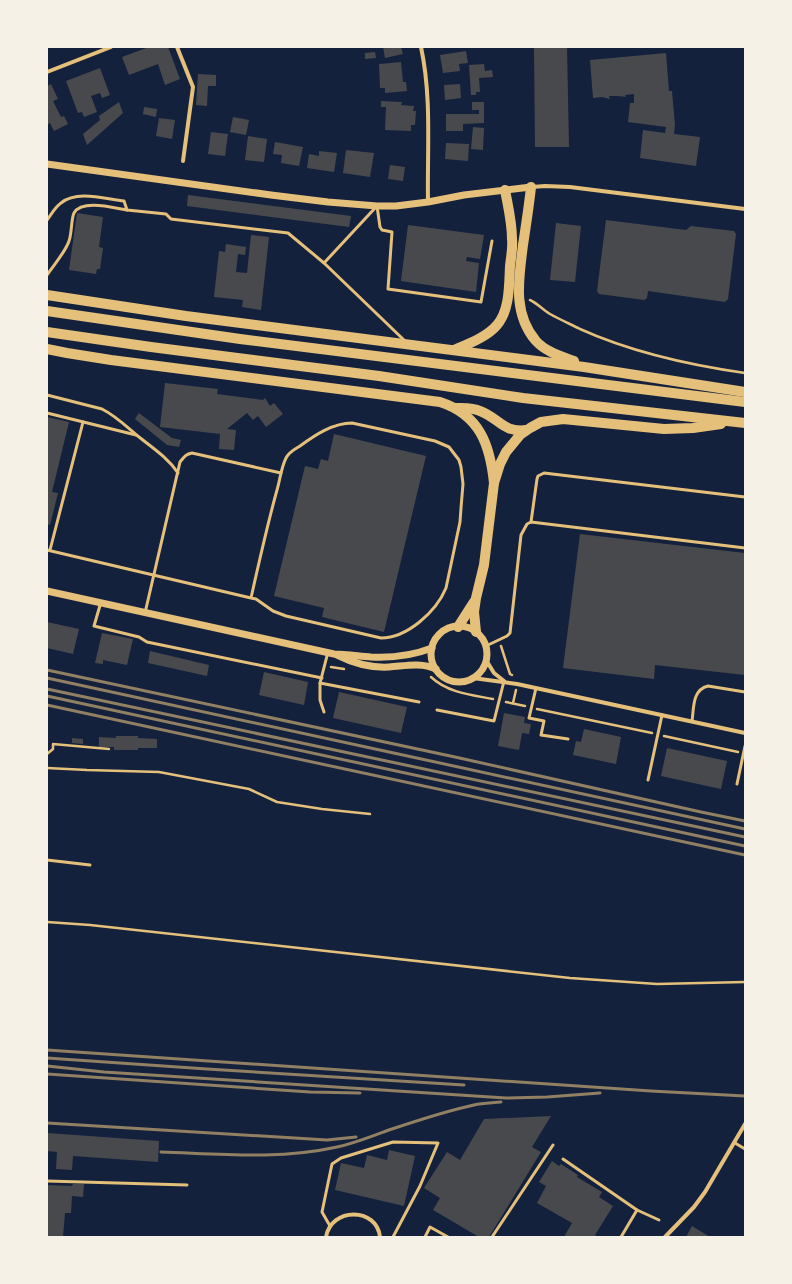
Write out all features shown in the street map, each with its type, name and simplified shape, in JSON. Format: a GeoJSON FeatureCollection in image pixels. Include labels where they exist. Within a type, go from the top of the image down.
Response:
{"type":"FeatureCollection","features":[{"type":"Feature","properties":{"kind":"highway"},"geometry":{"type":"LineString","coordinates":[[532,187],[519,278],[518,298],[522,316],[531,334],[544,348],[584,367]]}},
{"type":"Feature","properties":{"kind":"highway"},"geometry":{"type":"LineString","coordinates":[[454,350],[478,339],[492,330],[499,321],[505,307],[512,240],[505,190]]}},
{"type":"Feature","properties":{"kind":"highway"},"geometry":{"type":"LineString","coordinates":[[47,295],[178,315],[584,367],[745,392]]}},
{"type":"Feature","properties":{"kind":"highway"},"geometry":{"type":"LineString","coordinates":[[47,311],[232,338],[745,402]]}},
{"type":"Feature","properties":{"kind":"highway"},"geometry":{"type":"LineString","coordinates":[[47,332],[379,376],[523,398],[740,422]]}},
{"type":"Feature","properties":{"kind":"highway"},"geometry":{"type":"LineString","coordinates":[[47,349],[82,356],[244,378],[432,400],[455,408],[476,409],[488,415],[508,429],[517,431],[526,430]]}},
{"type":"Feature","properties":{"kind":"highway"},"geometry":{"type":"LineString","coordinates":[[455,408],[472,421],[484,439],[490,456],[494,483]]}},
{"type":"Feature","properties":{"kind":"highway"},"geometry":{"type":"LineString","coordinates":[[476,632],[474,612],[484,565],[494,483],[500,464],[506,452],[514,441],[526,430],[541,422],[564,419],[664,428],[693,428],[740,422]]}},
{"type":"Feature","properties":{"kind":"highway"},"geometry":{"type":"LineString","coordinates":[[458,627],[476,598]]}},
{"type":"Feature","properties":{"kind":"street"},"geometry":{"type":"LineString","coordinates":[[47,72],[111,47]]}},
{"type":"Feature","properties":{"kind":"street"},"geometry":{"type":"LineString","coordinates":[[177,47],[193,87],[183,161]]}},
{"type":"Feature","properties":{"kind":"street"},"geometry":{"type":"LineString","coordinates":[[420,47],[425,75],[428,114],[428,202]]}},
{"type":"Feature","properties":{"kind":"street"},"geometry":{"type":"LineString","coordinates":[[47,164],[264,194],[377,206],[396,206],[464,195],[545,186],[570,187],[745,209]]}},
{"type":"Feature","properties":{"kind":"street"},"geometry":{"type":"LineString","coordinates":[[47,591],[331,653],[371,657],[419,652],[432,648]]}},
{"type":"Feature","properties":{"kind":"street"},"geometry":{"type":"LineString","coordinates":[[464,627],[476,632],[486,646],[486,660],[483,668],[473,678],[463,682],[453,681],[443,677],[436,669],[432,659],[432,648],[434,642],[441,633],[452,628],[464,627]]}},
{"type":"Feature","properties":{"kind":"street"},"geometry":{"type":"LineString","coordinates":[[331,653],[347,660],[374,667],[425,665],[436,669]]}},
{"type":"Feature","properties":{"kind":"street"},"geometry":{"type":"LineString","coordinates":[[486,660],[494,673],[504,681]]}},
{"type":"Feature","properties":{"kind":"street"},"geometry":{"type":"LineString","coordinates":[[473,678],[504,681],[745,733]]}},
{"type":"Feature","properties":{"kind":"street"},"geometry":{"type":"LineString","coordinates":[[665,1237],[694,1207],[705,1192],[745,1124]]}},
{"type":"Feature","properties":{"kind":"street"},"geometry":{"type":"LineString","coordinates":[[326,1237],[330,1226],[335,1221],[343,1216],[357,1214],[366,1217],[375,1225],[380,1233],[380,1237]]}},
{"type":"Feature","properties":{"kind":"lane"},"geometry":{"type":"LineString","coordinates":[[47,220],[59,204],[68,198],[76,196],[124,201],[127,210]]}},
{"type":"Feature","properties":{"kind":"lane"},"geometry":{"type":"LineString","coordinates":[[47,275],[69,243],[74,214],[79,208],[90,205],[166,214],[171,219],[288,233],[324,263],[378,317],[410,345]]}},
{"type":"Feature","properties":{"kind":"lane"},"geometry":{"type":"LineString","coordinates":[[377,206],[380,227],[382,230],[392,232],[388,289],[481,302],[492,241]]}},
{"type":"Feature","properties":{"kind":"lane"},"geometry":{"type":"LineString","coordinates":[[324,263],[377,206]]}},
{"type":"Feature","properties":{"kind":"lane"},"geometry":{"type":"LineString","coordinates":[[47,395],[102,409],[113,415],[170,462],[178,472]]}},
{"type":"Feature","properties":{"kind":"lane"},"geometry":{"type":"LineString","coordinates":[[47,413],[138,436]]}},
{"type":"Feature","properties":{"kind":"lane"},"geometry":{"type":"LineString","coordinates":[[83,422],[49,550],[154,576],[251,598],[256,599],[274,611],[286,616],[381,638],[390,638],[403,633],[429,615],[442,597],[446,588],[460,522],[463,484],[461,467],[455,454],[448,447],[436,441],[352,423],[326,429],[316,434],[294,450],[286,458],[273,503],[251,598]]}},
{"type":"Feature","properties":{"kind":"lane"},"geometry":{"type":"LineString","coordinates":[[145,613],[180,462],[183,458],[187,454],[192,453],[282,473]]}},
{"type":"Feature","properties":{"kind":"lane"},"geometry":{"type":"LineString","coordinates":[[531,522],[537,478],[544,473],[745,497]]}},
{"type":"Feature","properties":{"kind":"lane"},"geometry":{"type":"LineString","coordinates":[[486,646],[507,636],[512,629],[521,535],[527,524],[531,522],[745,548]]}},
{"type":"Feature","properties":{"kind":"lane"},"geometry":{"type":"LineString","coordinates":[[101,602],[94,626],[139,637],[147,642],[322,678]]}},
{"type":"Feature","properties":{"kind":"lane"},"geometry":{"type":"LineString","coordinates":[[324,712],[320,700],[320,683],[331,653]]}},
{"type":"Feature","properties":{"kind":"lane"},"geometry":{"type":"LineString","coordinates":[[437,710],[494,721],[504,681]]}},
{"type":"Feature","properties":{"kind":"lane"},"geometry":{"type":"LineString","coordinates":[[320,683],[419,702]]}},
{"type":"Feature","properties":{"kind":"lane"},"geometry":{"type":"LineString","coordinates":[[692,721],[696,694],[702,688],[708,686],[745,692]]}},
{"type":"Feature","properties":{"kind":"lane"},"geometry":{"type":"LineString","coordinates":[[536,688],[529,718],[544,721],[541,735],[568,740]]}},
{"type":"Feature","properties":{"kind":"lane"},"geometry":{"type":"LineString","coordinates":[[648,780],[662,715]]}},
{"type":"Feature","properties":{"kind":"lane"},"geometry":{"type":"LineString","coordinates":[[737,784],[745,746]]}},
{"type":"Feature","properties":{"kind":"lane"},"geometry":{"type":"LineString","coordinates":[[47,860],[90,865]]}},
{"type":"Feature","properties":{"kind":"lane"},"geometry":{"type":"LineString","coordinates":[[330,1226],[322,1212],[332,1164],[341,1158],[393,1142],[438,1143],[420,1186],[393,1237]]}},
{"type":"Feature","properties":{"kind":"lane"},"geometry":{"type":"LineString","coordinates":[[735,1143],[745,1149]]}},
{"type":"Feature","properties":{"kind":"lane"},"geometry":{"type":"LineString","coordinates":[[492,1237],[553,1145]]}},
{"type":"Feature","properties":{"kind":"lane"},"geometry":{"type":"LineString","coordinates":[[563,1159],[637,1210],[659,1220]]}},
{"type":"Feature","properties":{"kind":"lane"},"geometry":{"type":"LineString","coordinates":[[47,1181],[187,1185]]}},
{"type":"Feature","properties":{"kind":"lane"},"geometry":{"type":"LineString","coordinates":[[621,1237],[637,1210]]}},
{"type":"Feature","properties":{"kind":"lane"},"geometry":{"type":"LineString","coordinates":[[425,1237],[430,1227],[448,1237]]}},
{"type":"Feature","properties":{"kind":"path"},"geometry":{"type":"LineString","coordinates":[[518,298],[528,299],[551,314],[628,348],[664,357],[745,373]]}},
{"type":"Feature","properties":{"kind":"path"},"geometry":{"type":"LineString","coordinates":[[500,640],[510,674],[519,676],[513,703]]}},
{"type":"Feature","properties":{"kind":"path"},"geometry":{"type":"LineString","coordinates":[[47,754],[53,750],[53,744],[109,749]]}},
{"type":"Feature","properties":{"kind":"path"},"geometry":{"type":"LineString","coordinates":[[47,768],[159,772],[249,788],[277,802],[370,814]]}},
{"type":"Feature","properties":{"kind":"path"},"geometry":{"type":"LineString","coordinates":[[47,922],[90,925],[570,978],[657,984],[745,982]]}},
{"type":"Feature","properties":{"kind":"building"},"geometry":{"type":"Polygon","coordinates":[[[149,47],[168,47],[180,79],[165,85],[158,64],[129,75],[122,57],[149,47]]]}},
{"type":"Feature","properties":{"kind":"building"},"geometry":{"type":"Polygon","coordinates":[[[383,47],[401,47],[403,54],[385,58],[383,47]]]}},
{"type":"Feature","properties":{"kind":"building"},"geometry":{"type":"Polygon","coordinates":[[[534,47],[567,47],[569,147],[535,147],[534,47]]]}},
{"type":"Feature","properties":{"kind":"building"},"geometry":{"type":"Polygon","coordinates":[[[466,51],[468,63],[459,64],[460,71],[443,73],[440,55],[466,51]]]}},
{"type":"Feature","properties":{"kind":"building"},"geometry":{"type":"Polygon","coordinates":[[[375,52],[376,58],[365,59],[365,53],[375,52]]]}},
{"type":"Feature","properties":{"kind":"building"},"geometry":{"type":"Polygon","coordinates":[[[666,53],[669,91],[672,91],[675,125],[674,134],[700,137],[696,166],[640,158],[643,130],[665,133],[666,127],[628,122],[630,103],[634,103],[634,94],[625,95],[626,97],[609,96],[610,99],[602,97],[593,98],[590,60],[666,53]]]}},
{"type":"Feature","properties":{"kind":"building"},"geometry":{"type":"Polygon","coordinates":[[[401,62],[403,82],[406,82],[407,91],[385,93],[385,88],[380,88],[379,64],[401,62]]]}},
{"type":"Feature","properties":{"kind":"building"},"geometry":{"type":"Polygon","coordinates":[[[484,64],[485,71],[492,70],[493,77],[479,78],[480,92],[476,92],[476,95],[471,95],[469,65],[484,64]]]}},
{"type":"Feature","properties":{"kind":"building"},"geometry":{"type":"Polygon","coordinates":[[[100,68],[110,95],[102,98],[100,93],[91,96],[97,112],[84,117],[82,112],[78,113],[66,81],[100,68]]]}},
{"type":"Feature","properties":{"kind":"building"},"geometry":{"type":"Polygon","coordinates":[[[198,74],[216,75],[216,86],[208,86],[207,106],[196,105],[198,74]]]}},
{"type":"Feature","properties":{"kind":"building"},"geometry":{"type":"Polygon","coordinates":[[[51,84],[58,99],[53,101],[61,117],[64,116],[68,124],[54,131],[50,123],[47,125],[47,86],[51,84]]]}},
{"type":"Feature","properties":{"kind":"building"},"geometry":{"type":"Polygon","coordinates":[[[460,84],[461,98],[445,100],[444,85],[460,84]]]}},
{"type":"Feature","properties":{"kind":"building"},"geometry":{"type":"Polygon","coordinates":[[[381,101],[402,102],[401,105],[414,106],[413,111],[416,111],[415,125],[411,125],[411,131],[385,130],[386,107],[381,107],[381,101]]]}},
{"type":"Feature","properties":{"kind":"building"},"geometry":{"type":"Polygon","coordinates":[[[119,102],[123,113],[87,145],[83,134],[100,120],[99,116],[119,102]]]}},
{"type":"Feature","properties":{"kind":"building"},"geometry":{"type":"Polygon","coordinates":[[[472,102],[484,102],[484,123],[463,124],[463,131],[446,131],[446,114],[479,114],[479,110],[472,110],[472,102]]]}},
{"type":"Feature","properties":{"kind":"building"},"geometry":{"type":"Polygon","coordinates":[[[144,107],[157,109],[156,117],[143,114],[144,107]]]}},
{"type":"Feature","properties":{"kind":"building"},"geometry":{"type":"Polygon","coordinates":[[[233,117],[249,120],[246,135],[230,132],[233,117]]]}},
{"type":"Feature","properties":{"kind":"building"},"geometry":{"type":"Polygon","coordinates":[[[159,118],[175,120],[172,139],[156,136],[159,118]]]}},
{"type":"Feature","properties":{"kind":"building"},"geometry":{"type":"Polygon","coordinates":[[[473,127],[484,128],[483,150],[471,149],[473,127]]]}},
{"type":"Feature","properties":{"kind":"building"},"geometry":{"type":"Polygon","coordinates":[[[211,132],[228,134],[225,156],[208,154],[211,132]]]}},
{"type":"Feature","properties":{"kind":"building"},"geometry":{"type":"Polygon","coordinates":[[[248,136],[267,139],[264,162],[245,160],[248,136]]]}},
{"type":"Feature","properties":{"kind":"building"},"geometry":{"type":"Polygon","coordinates":[[[275,142],[303,147],[299,166],[281,163],[282,155],[273,154],[275,142]]]}},
{"type":"Feature","properties":{"kind":"building"},"geometry":{"type":"Polygon","coordinates":[[[446,143],[469,144],[468,161],[445,159],[446,143]]]}},
{"type":"Feature","properties":{"kind":"building"},"geometry":{"type":"Polygon","coordinates":[[[346,150],[374,153],[370,177],[343,173],[346,150]]]}},
{"type":"Feature","properties":{"kind":"building"},"geometry":{"type":"Polygon","coordinates":[[[319,151],[337,153],[334,172],[307,168],[309,154],[319,156],[319,151]]]}},
{"type":"Feature","properties":{"kind":"building"},"geometry":{"type":"Polygon","coordinates":[[[390,165],[405,167],[403,181],[388,179],[390,165]]]}},
{"type":"Feature","properties":{"kind":"building"},"geometry":{"type":"Polygon","coordinates":[[[188,195],[351,216],[349,227],[187,206],[188,195]]]}},
{"type":"Feature","properties":{"kind":"building"},"geometry":{"type":"Polygon","coordinates":[[[77,213],[103,217],[99,247],[103,248],[100,269],[97,269],[96,274],[69,270],[77,213]]]}},
{"type":"Feature","properties":{"kind":"building"},"geometry":{"type":"Polygon","coordinates":[[[606,220],[686,230],[691,226],[734,231],[736,234],[728,299],[725,302],[648,291],[647,298],[644,300],[599,294],[597,291],[606,220]]]}},
{"type":"Feature","properties":{"kind":"building"},"geometry":{"type":"Polygon","coordinates":[[[556,223],[581,226],[575,282],[550,280],[556,223]]]}},
{"type":"Feature","properties":{"kind":"building"},"geometry":{"type":"Polygon","coordinates":[[[408,225],[484,235],[480,259],[467,257],[466,261],[479,263],[476,292],[401,281],[408,225]]]}},
{"type":"Feature","properties":{"kind":"building"},"geometry":{"type":"Polygon","coordinates":[[[251,235],[269,237],[261,310],[242,307],[243,300],[214,297],[219,251],[225,252],[226,244],[246,247],[245,255],[238,254],[236,272],[247,273],[251,235]]]}},
{"type":"Feature","properties":{"kind":"building"},"geometry":{"type":"Polygon","coordinates":[[[165,383],[218,389],[217,394],[263,400],[265,398],[270,406],[274,403],[283,414],[266,427],[258,416],[253,420],[247,413],[227,429],[236,430],[234,450],[219,449],[220,434],[160,427],[165,383]]]}},
{"type":"Feature","properties":{"kind":"building"},"geometry":{"type":"Polygon","coordinates":[[[139,413],[172,438],[181,440],[179,447],[167,445],[135,419],[139,413]]]}},
{"type":"Feature","properties":{"kind":"building"},"geometry":{"type":"Polygon","coordinates":[[[47,417],[69,422],[52,492],[58,493],[50,525],[47,524],[47,417]]]}},
{"type":"Feature","properties":{"kind":"building"},"geometry":{"type":"Polygon","coordinates":[[[334,434],[426,456],[384,632],[322,617],[324,608],[274,596],[305,466],[318,469],[321,459],[328,461],[334,434]]]}},
{"type":"Feature","properties":{"kind":"building"},"geometry":{"type":"Polygon","coordinates":[[[580,534],[745,553],[745,675],[655,665],[654,679],[563,668],[580,534]]]}},
{"type":"Feature","properties":{"kind":"building"},"geometry":{"type":"Polygon","coordinates":[[[47,622],[79,629],[73,654],[47,648],[47,622]]]}},
{"type":"Feature","properties":{"kind":"building"},"geometry":{"type":"Polygon","coordinates":[[[102,633],[133,639],[127,665],[103,660],[103,664],[95,663],[102,633]]]}},
{"type":"Feature","properties":{"kind":"building"},"geometry":{"type":"Polygon","coordinates":[[[150,651],[209,665],[207,676],[148,663],[150,651]]]}},
{"type":"Feature","properties":{"kind":"building"},"geometry":{"type":"Polygon","coordinates":[[[264,672],[308,682],[304,705],[259,695],[264,672]]]}},
{"type":"Feature","properties":{"kind":"building"},"geometry":{"type":"Polygon","coordinates":[[[339,692],[407,707],[401,733],[333,718],[339,692]]]}},
{"type":"Feature","properties":{"kind":"building"},"geometry":{"type":"Polygon","coordinates":[[[504,713],[525,717],[524,723],[531,724],[529,734],[522,733],[519,750],[498,746],[504,713]]]}},
{"type":"Feature","properties":{"kind":"building"},"geometry":{"type":"Polygon","coordinates":[[[584,729],[621,737],[616,764],[573,755],[576,741],[581,742],[584,729]]]}},
{"type":"Feature","properties":{"kind":"building"},"geometry":{"type":"Polygon","coordinates":[[[116,736],[138,736],[138,738],[157,739],[157,748],[114,750],[114,747],[99,747],[99,737],[116,738],[116,736]]]}},
{"type":"Feature","properties":{"kind":"building"},"geometry":{"type":"Polygon","coordinates":[[[72,738],[83,739],[83,744],[72,743],[72,738]]]}},
{"type":"Feature","properties":{"kind":"building"},"geometry":{"type":"Polygon","coordinates":[[[667,748],[727,761],[721,789],[661,776],[667,748]]]}},
{"type":"Feature","properties":{"kind":"building"},"geometry":{"type":"Polygon","coordinates":[[[551,1116],[532,1147],[541,1152],[489,1237],[479,1237],[433,1210],[440,1198],[424,1188],[447,1152],[460,1160],[484,1119],[551,1116]]]}},
{"type":"Feature","properties":{"kind":"building"},"geometry":{"type":"Polygon","coordinates":[[[47,1133],[159,1141],[158,1162],[73,1156],[72,1170],[56,1169],[57,1152],[47,1151],[47,1133]]]}},
{"type":"Feature","properties":{"kind":"building"},"geometry":{"type":"Polygon","coordinates":[[[389,1150],[415,1156],[404,1206],[335,1190],[341,1163],[364,1168],[367,1155],[387,1160],[389,1150]]]}},
{"type":"Feature","properties":{"kind":"building"},"geometry":{"type":"Polygon","coordinates":[[[552,1161],[559,1166],[561,1164],[578,1175],[577,1177],[602,1192],[599,1197],[613,1206],[595,1235],[598,1237],[564,1237],[572,1223],[537,1203],[546,1186],[539,1182],[552,1161]]]}},
{"type":"Feature","properties":{"kind":"building"},"geometry":{"type":"Polygon","coordinates":[[[73,1184],[84,1184],[83,1197],[72,1196],[71,1213],[65,1213],[63,1237],[47,1237],[47,1185],[72,1186],[73,1184]]]}},
{"type":"Feature","properties":{"kind":"building"},"geometry":{"type":"Polygon","coordinates":[[[692,1226],[710,1237],[686,1237],[692,1226]]]}},
{"type":"Feature","properties":{"kind":"railway"},"geometry":{"type":"LineString","coordinates":[[47,670],[455,757],[745,821]]}},
{"type":"Feature","properties":{"kind":"railway"},"geometry":{"type":"LineString","coordinates":[[47,678],[745,829]]}},
{"type":"Feature","properties":{"kind":"railway"},"geometry":{"type":"LineString","coordinates":[[47,689],[745,837]]}},
{"type":"Feature","properties":{"kind":"railway"},"geometry":{"type":"LineString","coordinates":[[47,696],[745,846]]}},
{"type":"Feature","properties":{"kind":"railway"},"geometry":{"type":"LineString","coordinates":[[47,705],[745,855]]}},
{"type":"Feature","properties":{"kind":"railway"},"geometry":{"type":"LineString","coordinates":[[47,1050],[745,1096]]}},
{"type":"Feature","properties":{"kind":"railway"},"geometry":{"type":"LineString","coordinates":[[47,1058],[464,1085]]}},
{"type":"Feature","properties":{"kind":"railway"},"geometry":{"type":"LineString","coordinates":[[47,1066],[104,1072],[506,1098],[600,1093]]}},
{"type":"Feature","properties":{"kind":"railway"},"geometry":{"type":"LineString","coordinates":[[47,1074],[310,1092],[360,1093]]}},
{"type":"Feature","properties":{"kind":"railway"},"geometry":{"type":"LineString","coordinates":[[161,1152],[271,1155],[315,1151],[351,1143],[412,1122],[453,1110],[477,1104],[501,1102]]}},
{"type":"Feature","properties":{"kind":"railway"},"geometry":{"type":"LineString","coordinates":[[47,1123],[327,1140],[356,1137]]}}]}
